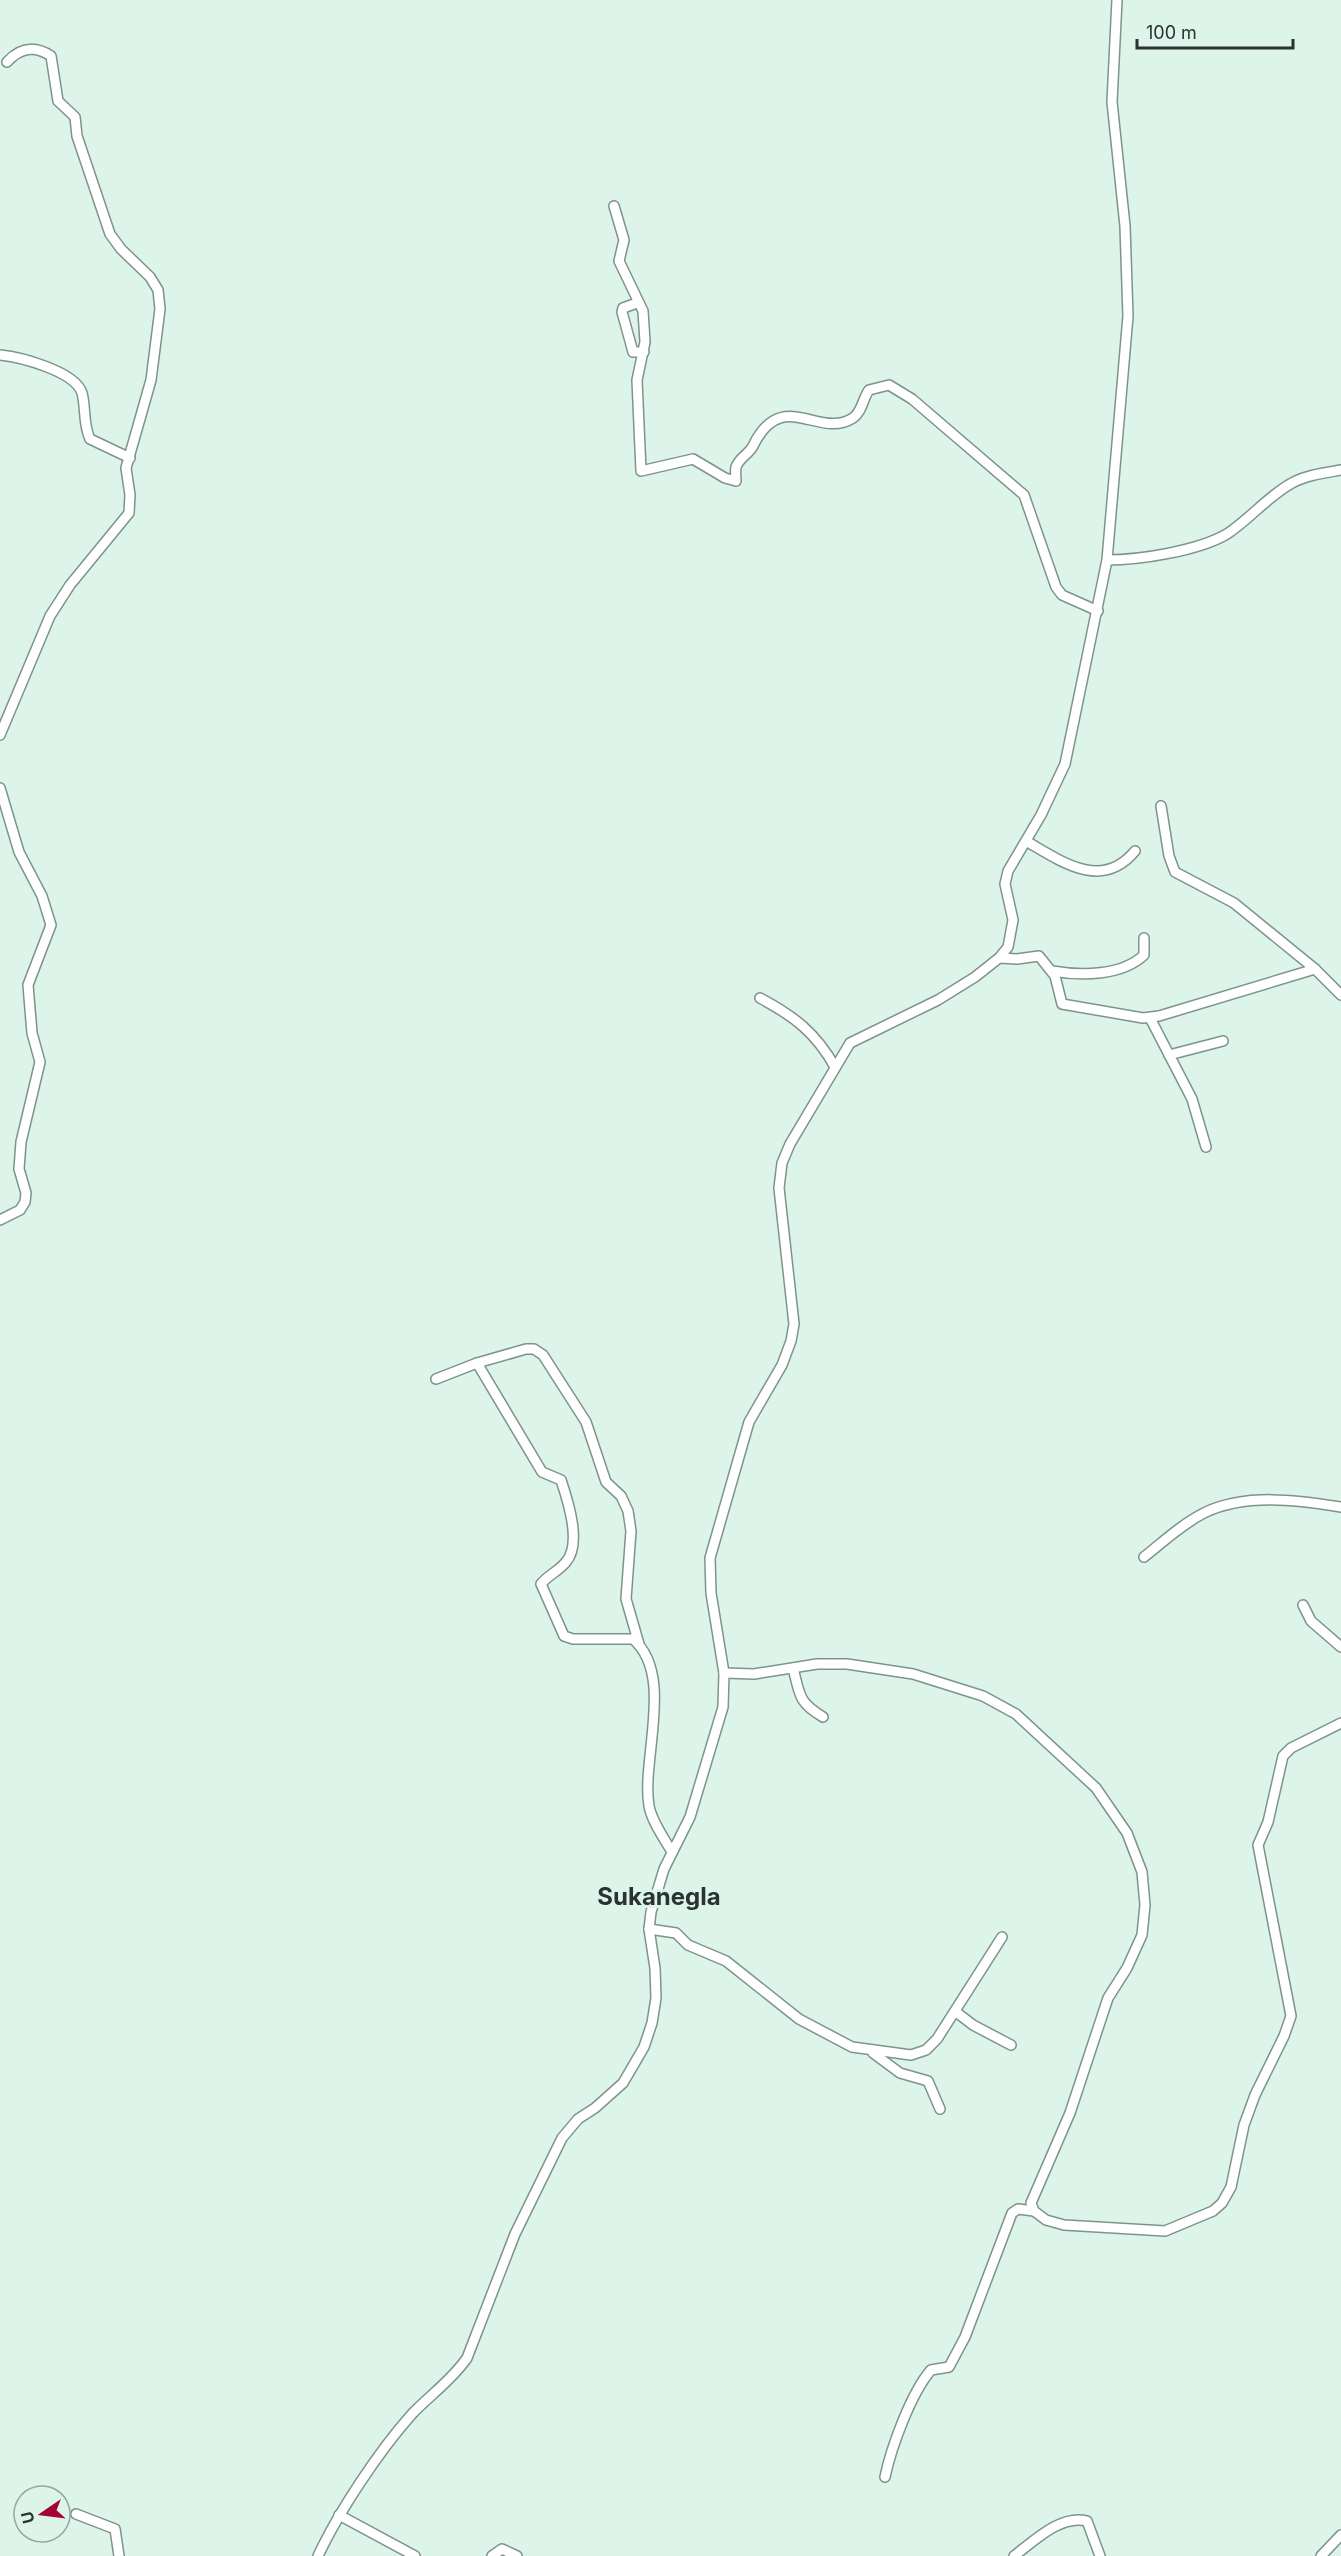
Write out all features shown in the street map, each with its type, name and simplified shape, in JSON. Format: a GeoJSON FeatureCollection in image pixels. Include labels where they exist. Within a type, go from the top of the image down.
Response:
{"type":"FeatureCollection","features":[{"type":"Feature","properties":{"kind":"street"},"geometry":{"type":"LineString","coordinates":[[318,2556],[339,2515],[412,2414],[459,2371],[515,2234],[561,2138],[578,2119],[595,2108],[622,2083],[644,2047],[652,2023],[656,1998],[655,1968],[648,1929],[651,1912],[672,1852],[690,1817],[723,1707],[724,1674],[710,1584],[710,1557],[749,1422],[782,1365],[791,1341],[794,1324],[780,1215],[782,1163],[790,1144],[850,1043],[938,1000],[999,958],[1008,947],[1013,920],[1005,884],[1008,871],[1026,842],[1065,764],[1107,560],[1128,316],[1125,226],[1112,102],[1117,0]]}},
{"type":"Feature","properties":{"kind":"street"},"geometry":{"type":"LineString","coordinates":[[0,735],[50,616],[70,585],[129,513],[130,495],[126,472],[151,380],[160,309],[158,290],[150,277],[121,249],[110,234],[77,136],[75,117],[58,101],[51,56],[25,48],[19,50],[7,62]]}},
{"type":"Feature","properties":{"kind":"street"},"geometry":{"type":"LineString","coordinates":[[614,206],[624,240],[618,258],[631,283],[637,303],[643,309],[644,352],[637,380],[642,472],[693,459],[724,478],[736,481],[738,464],[751,450],[761,429],[767,424],[790,416],[828,422],[844,421],[858,414],[869,390],[881,385],[889,385],[912,399],[1023,495],[1056,587],[1062,594],[1098,611]]}},
{"type":"Feature","properties":{"kind":"street"},"geometry":{"type":"LineString","coordinates":[[637,303],[624,307],[622,312],[633,352],[644,352]]}},
{"type":"Feature","properties":{"kind":"street"},"geometry":{"type":"LineString","coordinates":[[0,355],[31,360],[78,385],[83,397],[90,440],[130,458]]}},
{"type":"Feature","properties":{"kind":"street"},"geometry":{"type":"LineString","coordinates":[[1107,560],[1142,560],[1215,539],[1236,527],[1290,484],[1314,475],[1341,470]]}},
{"type":"Feature","properties":{"kind":"street"},"geometry":{"type":"LineString","coordinates":[[0,788],[19,852],[42,896],[51,925],[28,985],[32,1033],[40,1062],[21,1142],[19,1169],[26,1198],[20,1210],[0,1220]]}},
{"type":"Feature","properties":{"kind":"street"},"geometry":{"type":"LineString","coordinates":[[1161,806],[1169,856],[1175,872],[1223,895],[1315,969],[1341,995]]}},
{"type":"Feature","properties":{"kind":"street"},"geometry":{"type":"LineString","coordinates":[[1026,842],[1061,861],[1089,871],[1118,867],[1135,851]]}},
{"type":"Feature","properties":{"kind":"street"},"geometry":{"type":"LineString","coordinates":[[1052,971],[1077,975],[1125,967],[1144,955],[1144,938]]}},
{"type":"Feature","properties":{"kind":"street"},"geometry":{"type":"LineString","coordinates":[[999,958],[1017,959],[1037,955],[1052,971],[1062,1004],[1150,1018],[1315,969]]}},
{"type":"Feature","properties":{"kind":"street"},"geometry":{"type":"LineString","coordinates":[[760,998],[796,1018],[813,1038],[820,1042],[836,1067]]}},
{"type":"Feature","properties":{"kind":"street"},"geometry":{"type":"LineString","coordinates":[[1150,1018],[1192,1099],[1206,1147]]}},
{"type":"Feature","properties":{"kind":"street"},"geometry":{"type":"LineString","coordinates":[[1169,1055],[1223,1041]]}},
{"type":"Feature","properties":{"kind":"street"},"geometry":{"type":"LineString","coordinates":[[436,1379],[477,1363],[526,1349],[537,1350],[586,1422],[606,1482],[621,1496],[631,1522],[626,1599],[639,1644],[648,1662],[653,1687],[649,1807],[672,1852]]}},
{"type":"Feature","properties":{"kind":"street"},"geometry":{"type":"LineString","coordinates":[[477,1363],[542,1472],[561,1480],[573,1535],[572,1552],[565,1565],[542,1584],[564,1636],[573,1639],[633,1639],[639,1644]]}},
{"type":"Feature","properties":{"kind":"street"},"geometry":{"type":"LineString","coordinates":[[1144,1557],[1203,1514],[1225,1505],[1256,1499],[1341,1507]]}},
{"type":"Feature","properties":{"kind":"street"},"geometry":{"type":"LineString","coordinates":[[1303,1605],[1317,1628],[1341,1647]]}},
{"type":"Feature","properties":{"kind":"street"},"geometry":{"type":"LineString","coordinates":[[724,1674],[754,1674],[817,1664],[847,1664],[913,1674],[983,1696],[1016,1714],[1096,1788],[1126,1833],[1142,1872],[1145,1905],[1142,1935],[1127,1968],[1108,1998],[1070,2114],[1033,2194],[1034,2211]]}},
{"type":"Feature","properties":{"kind":"street"},"geometry":{"type":"LineString","coordinates":[[793,1668],[801,1699],[810,1710],[824,1717]]}},
{"type":"Feature","properties":{"kind":"street"},"geometry":{"type":"LineString","coordinates":[[885,2477],[890,2452],[920,2386],[931,2370],[950,2367],[965,2337],[1012,2213],[1018,2209],[1034,2211],[1046,2220],[1064,2226],[1165,2231],[1204,2216],[1222,2203],[1227,2196],[1255,2095],[1284,2036],[1291,2016],[1258,1845],[1268,1821],[1283,1756],[1291,1748],[1341,1723]]}},
{"type":"Feature","properties":{"kind":"street"},"geometry":{"type":"LineString","coordinates":[[648,1929],[679,1934],[688,1945],[731,1964],[799,2019],[847,2045],[871,2052],[911,2055],[926,2050],[956,2012],[1002,1937]]}},
{"type":"Feature","properties":{"kind":"street"},"geometry":{"type":"LineString","coordinates":[[956,2012],[974,2025],[1011,2045]]}},
{"type":"Feature","properties":{"kind":"street"},"geometry":{"type":"LineString","coordinates":[[871,2052],[900,2073],[928,2081],[940,2109]]}},
{"type":"Feature","properties":{"kind":"street"},"geometry":{"type":"LineString","coordinates":[[76,2514],[113,2527],[119,2556]]}},
{"type":"Feature","properties":{"kind":"street"},"geometry":{"type":"LineString","coordinates":[[339,2515],[415,2556]]}},
{"type":"Feature","properties":{"kind":"street"},"geometry":{"type":"LineString","coordinates":[[1014,2556],[1057,2525],[1077,2519],[1087,2521],[1100,2556]]}},
{"type":"Feature","properties":{"kind":"street"},"geometry":{"type":"LineString","coordinates":[[1320,2556],[1341,2535]]}},
{"type":"Feature","properties":{"kind":"street"},"geometry":{"type":"LineString","coordinates":[[492,2556],[502,2548],[517,2556]]}},
{"type":"Feature","properties":{"kind":"district","name":"Sukanegla"},"geometry":{"type":"Point","coordinates":[659,1896]}}]}
